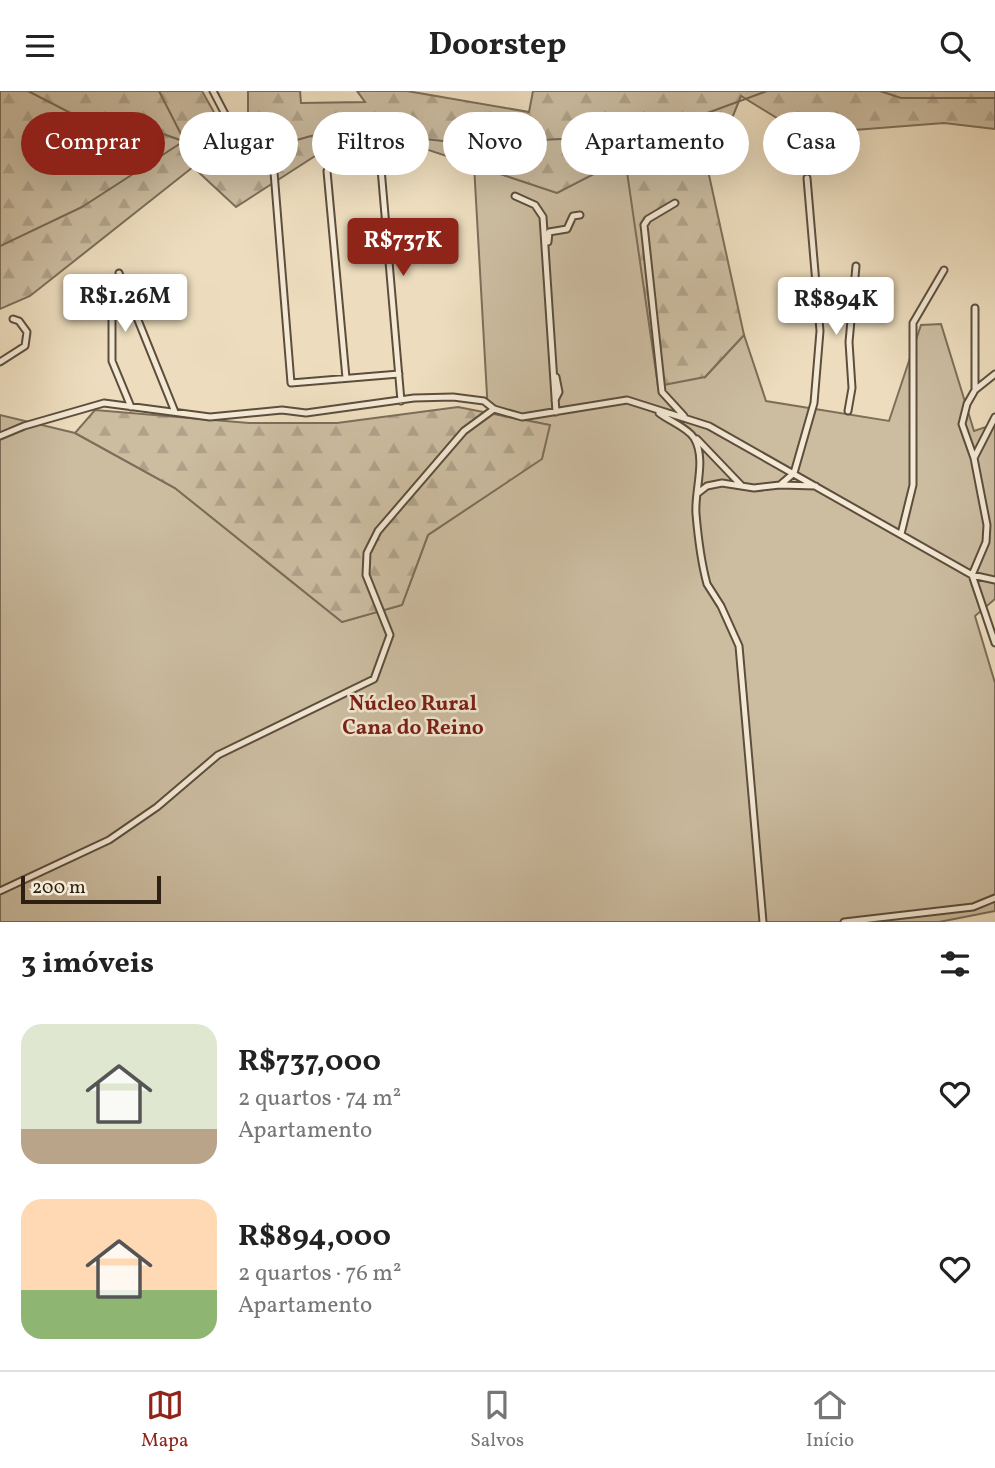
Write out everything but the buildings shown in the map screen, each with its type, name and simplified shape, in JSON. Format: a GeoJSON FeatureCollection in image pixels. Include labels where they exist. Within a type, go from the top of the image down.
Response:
{"type":"FeatureCollection","features":[{"type":"Feature","properties":{"kind":"street"},"geometry":{"type":"LineString","coordinates":[[213,91],[224,112]]}},
{"type":"Feature","properties":{"kind":"street"},"geometry":{"type":"LineString","coordinates":[[274,175],[291,383],[399,374]]}},
{"type":"Feature","properties":{"kind":"street"},"geometry":{"type":"LineString","coordinates":[[327,175],[346,378]]}},
{"type":"Feature","properties":{"kind":"street"},"geometry":{"type":"LineString","coordinates":[[382,175],[401,401]]}},
{"type":"Feature","properties":{"kind":"street"},"geometry":{"type":"LineString","coordinates":[[780,485],[794,473],[814,403],[820,331],[807,178]]}},
{"type":"Feature","properties":{"kind":"street"},"geometry":{"type":"LineString","coordinates":[[515,196],[536,205],[543,218],[556,412]]}},
{"type":"Feature","properties":{"kind":"street"},"geometry":{"type":"LineString","coordinates":[[675,203],[648,219],[644,225],[662,392],[687,418]]}},
{"type":"Feature","properties":{"kind":"street"},"geometry":{"type":"LineString","coordinates":[[555,400],[559,392],[555,376],[547,236],[552,230],[567,229],[573,216],[580,215]]}},
{"type":"Feature","properties":{"kind":"street"},"geometry":{"type":"LineString","coordinates":[[848,411],[852,388],[849,342],[856,266]]}},
{"type":"Feature","properties":{"kind":"street"},"geometry":{"type":"LineString","coordinates":[[901,534],[913,485],[913,323],[944,270]]}},
{"type":"Feature","properties":{"kind":"street"},"geometry":{"type":"LineString","coordinates":[[119,273],[175,412]]}},
{"type":"Feature","properties":{"kind":"street"},"geometry":{"type":"LineString","coordinates":[[86,279],[92,293],[104,295],[111,307],[112,361],[131,407]]}},
{"type":"Feature","properties":{"kind":"street"},"geometry":{"type":"LineString","coordinates":[[975,308],[975,390]]}},
{"type":"Feature","properties":{"kind":"street"},"geometry":{"type":"LineString","coordinates":[[0,362],[25,345],[27,332],[19,321],[13,319]]}},
{"type":"Feature","properties":{"kind":"street"},"geometry":{"type":"LineString","coordinates":[[995,374],[975,390],[967,404],[962,424],[974,458],[987,525],[986,541],[972,575],[995,643]]}},
{"type":"Feature","properties":{"kind":"street"},"geometry":{"type":"LineString","coordinates":[[0,436],[24,426],[104,403],[209,417],[282,410],[306,413],[453,397],[484,401],[494,409],[522,417],[627,401],[709,426],[972,575],[995,580]]}},
{"type":"Feature","properties":{"kind":"street"},"geometry":{"type":"LineString","coordinates":[[0,891],[109,840],[157,807],[218,755],[374,678],[390,635],[366,575],[367,553],[379,531],[464,431],[494,409]]}},
{"type":"Feature","properties":{"kind":"street"},"geometry":{"type":"LineString","coordinates":[[655,411],[692,435],[741,485]]}},
{"type":"Feature","properties":{"kind":"street"},"geometry":{"type":"LineString","coordinates":[[974,458],[995,417]]}},
{"type":"Feature","properties":{"kind":"street"},"geometry":{"type":"LineString","coordinates":[[692,435],[698,459],[696,512],[707,584],[737,639],[744,679],[755,856],[763,922]]}},
{"type":"Feature","properties":{"kind":"street"},"geometry":{"type":"LineString","coordinates":[[697,494],[713,484],[754,488],[780,485],[818,486]]}},
{"type":"Feature","properties":{"kind":"street"},"geometry":{"type":"LineString","coordinates":[[844,922],[972,907],[995,898]]}},
{"type":"Feature","properties":{"kind":"green space"},"geometry":{"type":"Polygon","coordinates":[[[0,91],[202,91],[214,112],[179,112],[179,175],[183,175],[30,296],[0,309],[0,91]]]}},
{"type":"Feature","properties":{"kind":"green space"},"geometry":{"type":"Polygon","coordinates":[[[248,91],[300,91],[301,103],[365,102],[357,91],[407,91],[529,112],[443,112],[443,155],[429,150],[429,112],[312,112],[312,158],[298,167],[298,112],[248,112],[248,91]]]}},
{"type":"Feature","properties":{"kind":"green space"},"geometry":{"type":"Polygon","coordinates":[[[533,91],[995,91],[995,129],[944,123],[860,130],[860,112],[767,112],[741,96],[735,112],[561,112],[561,175],[592,175],[557,193],[503,175],[547,175],[547,112],[529,112],[533,91]]]}},
{"type":"Feature","properties":{"kind":"green space"},"geometry":{"type":"Polygon","coordinates":[[[202,175],[286,175],[236,207],[202,175]]]}},
{"type":"Feature","properties":{"kind":"green space"},"geometry":{"type":"Polygon","coordinates":[[[475,175],[504,175],[557,193],[591,175],[632,175],[705,377],[744,335],[766,401],[889,421],[921,325],[941,324],[974,431],[995,424],[995,599],[975,616],[995,683],[995,911],[939,922],[0,922],[0,415],[75,433],[175,488],[342,622],[402,605],[428,535],[542,458],[549,425],[488,413],[475,175]]]}},
{"type":"Feature","properties":{"kind":"green space"},"geometry":{"type":"Polygon","coordinates":[[[627,175],[709,175],[744,335],[705,377],[658,386],[627,175]]]}},
{"type":"Feature","properties":{"kind":"green space"},"geometry":{"type":"Polygon","coordinates":[[[458,407],[550,425],[542,459],[428,535],[402,605],[342,622],[175,488],[75,433],[95,410],[249,423],[337,423],[458,407]]]}},
{"type":"Feature","properties":{"kind":"waterway"},"geometry":{"type":"LineString","coordinates":[[28,91],[90,123],[129,122],[179,140]]}},
{"type":"Feature","properties":{"kind":"waterway"},"geometry":{"type":"LineString","coordinates":[[159,91],[179,130]]}},
{"type":"Feature","properties":{"kind":"waterway"},"geometry":{"type":"LineString","coordinates":[[0,246],[82,207],[184,141],[243,152],[265,149],[311,136],[360,132],[462,143],[585,138],[661,130],[767,91]]}},
{"type":"Feature","properties":{"kind":"waterway"},"geometry":{"type":"LineString","coordinates":[[880,91],[901,98],[995,98]]}},
{"type":"Feature","properties":{"kind":"district","name":"Núcleo Rural Cana do Reino"},"geometry":{"type":"Point","coordinates":[413,715]}}]}
